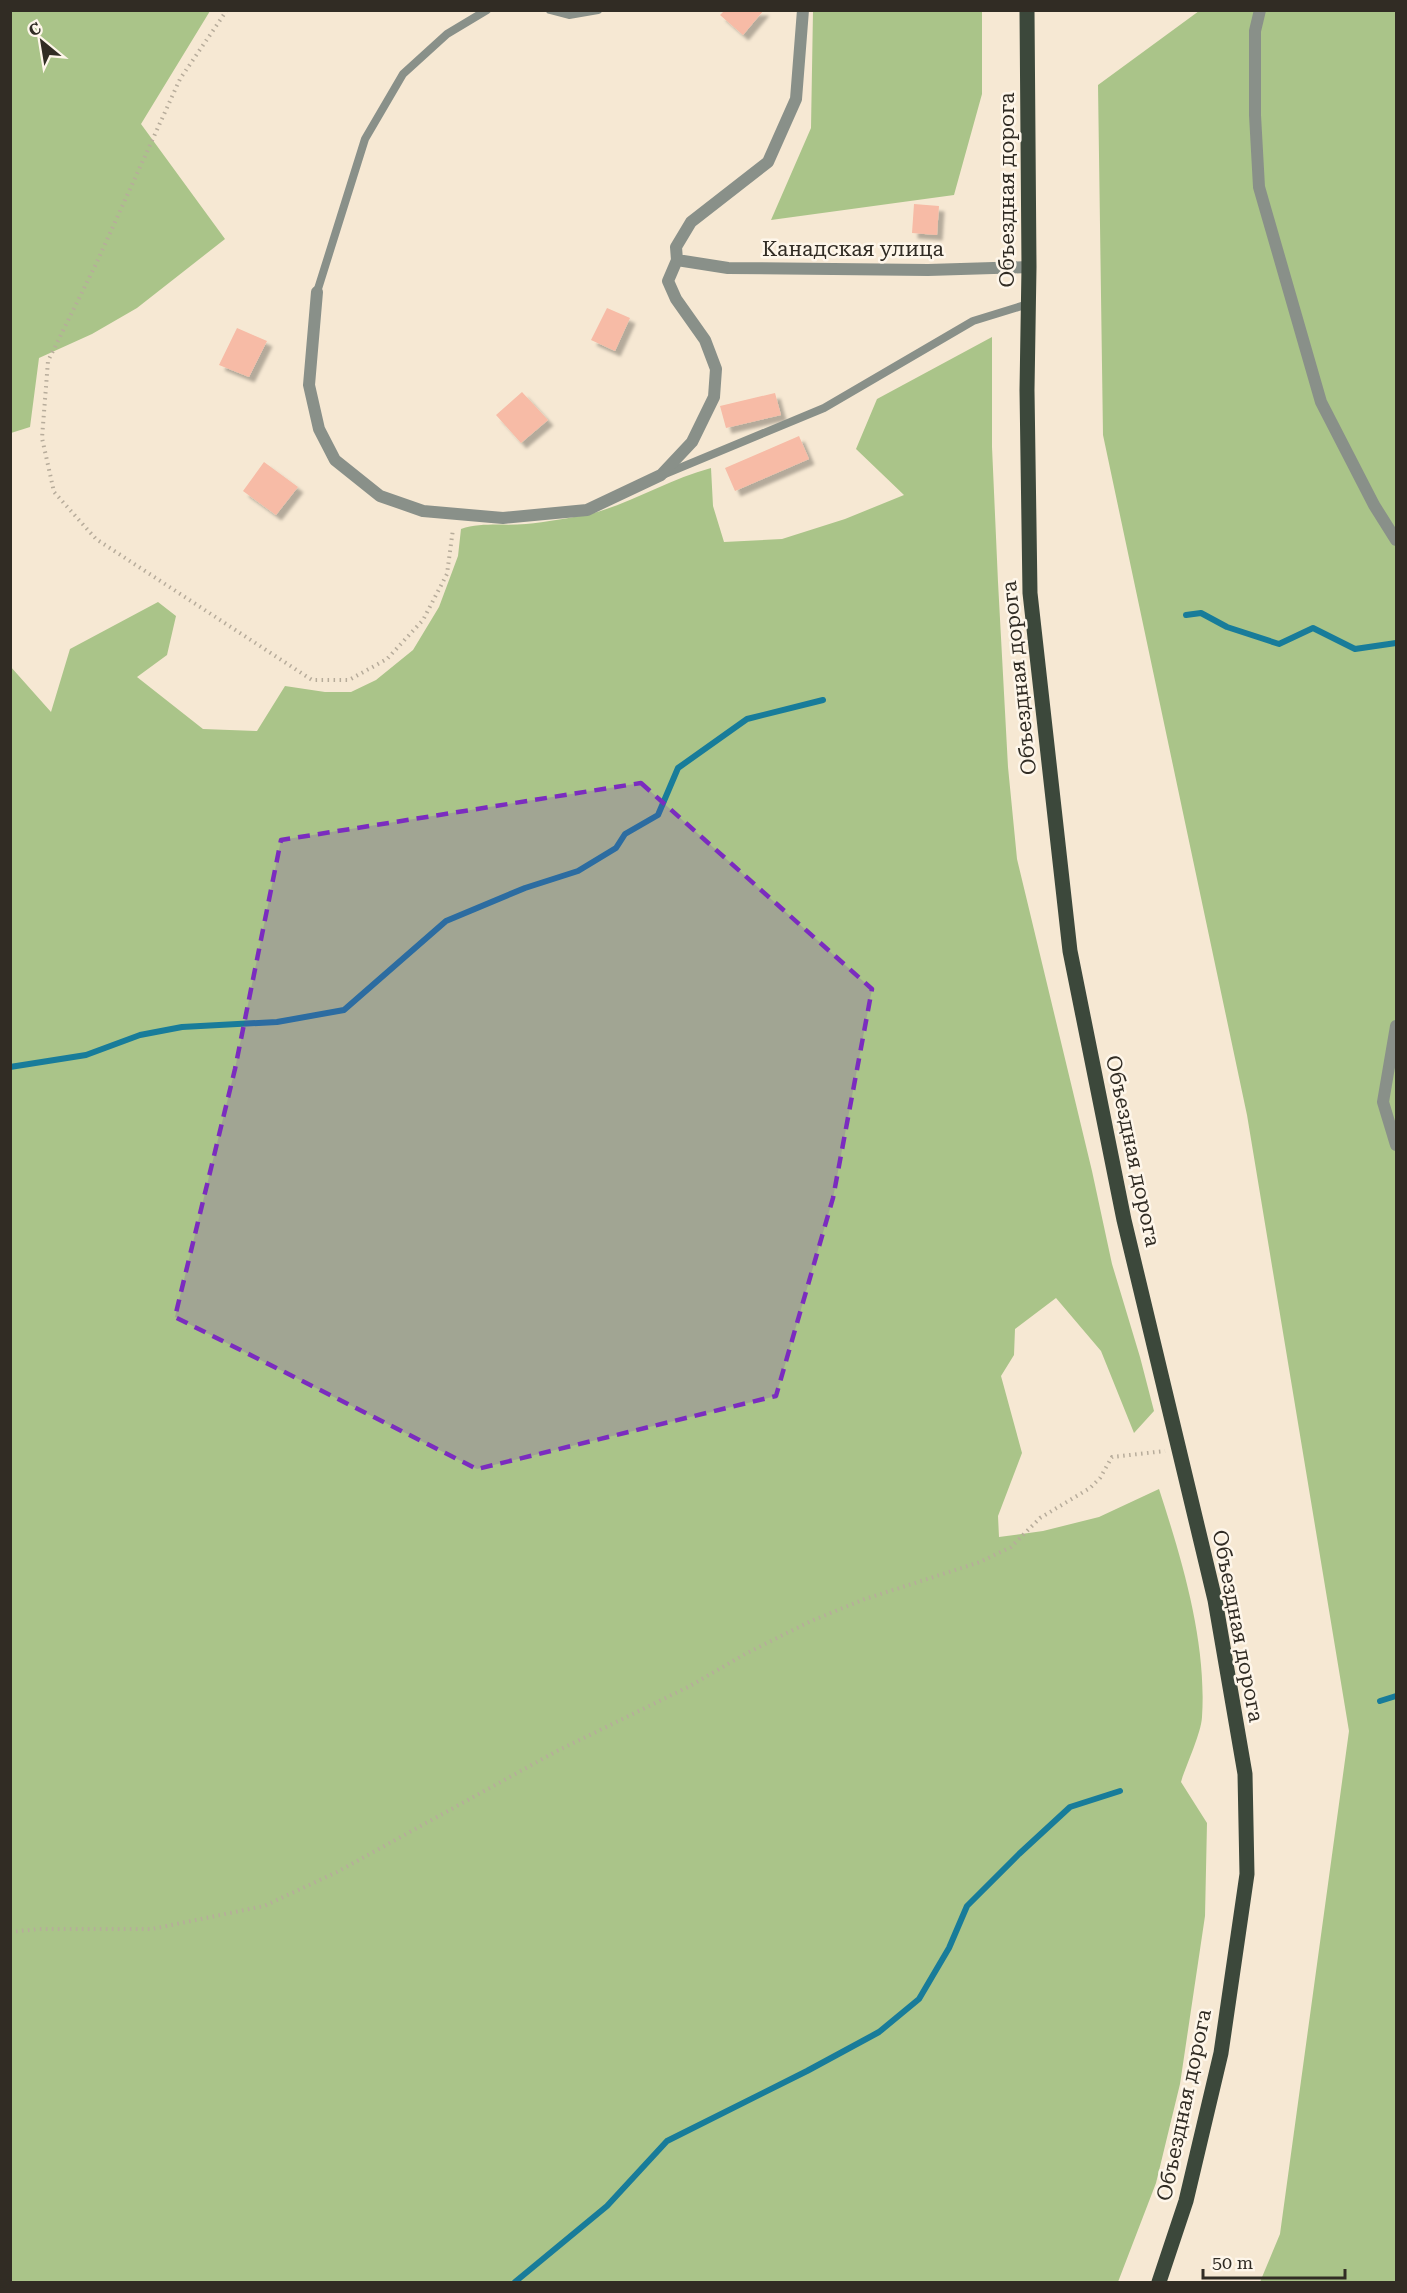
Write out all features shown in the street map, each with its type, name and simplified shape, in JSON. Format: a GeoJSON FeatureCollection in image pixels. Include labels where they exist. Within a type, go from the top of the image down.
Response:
{"type":"FeatureCollection","features":[{"type":"Feature","properties":{"kind":"main road","name":"Объездная дорога"},"geometry":{"type":"LineString","coordinates":[[1027,10],[1029,267],[1027,390],[1030,593],[1070,951],[1124,1220],[1215,1600],[1245,1774],[1247,1874],[1221,2052],[1186,2201],[1159,2283]]}},
{"type":"Feature","properties":{"kind":"street"},"geometry":{"type":"LineString","coordinates":[[317,292],[309,385],[319,429],[335,459],[380,496],[423,511],[503,518],[587,510],[661,475],[692,442],[714,397],[716,369],[705,340],[676,299],[668,281],[677,260],[676,247],[691,222],[768,162],[796,99],[803,10]]}},
{"type":"Feature","properties":{"kind":"street"},"geometry":{"type":"LineString","coordinates":[[1260,10],[1255,52],[1255,115],[1259,187],[1321,402],[1374,505],[1396,540]]}},
{"type":"Feature","properties":{"kind":"street","name":"Канадская улица"},"geometry":{"type":"LineString","coordinates":[[677,260],[728,268],[928,270],[1029,267]]}},
{"type":"Feature","properties":{"kind":"street"},"geometry":{"type":"LineString","coordinates":[[1396,1026],[1383,1102],[1396,1145]]}},
{"type":"Feature","properties":{"kind":"lane"},"geometry":{"type":"LineString","coordinates":[[317,292],[365,140],[403,74],[447,34],[487,10]]}},
{"type":"Feature","properties":{"kind":"lane"},"geometry":{"type":"LineString","coordinates":[[550,10],[569,15],[598,10]]}},
{"type":"Feature","properties":{"kind":"lane"},"geometry":{"type":"LineString","coordinates":[[661,475],[679,470],[824,408],[973,321],[1028,304]]}},
{"type":"Feature","properties":{"kind":"path"},"geometry":{"type":"LineString","coordinates":[[227,10],[180,80],[96,264],[48,361],[42,438],[54,492],[96,539],[312,680],[350,680],[387,658],[423,620],[447,574],[455,513]]}},
{"type":"Feature","properties":{"kind":"path"},"geometry":{"type":"LineString","coordinates":[[10,1932],[39,1929],[152,1929],[264,1906],[337,1872],[557,1751],[688,1687],[745,1654],[811,1621],[865,1599],[980,1562],[1011,1547],[1040,1518],[1090,1488],[1100,1478],[1112,1457],[1142,1452],[1179,1450]]}},
{"type":"Feature","properties":{"kind":"highlighted area"},"geometry":{"type":"Polygon","coordinates":[[[641,783],[872,989],[833,1198],[776,1396],[477,1469],[175,1317],[235,1069],[281,840],[641,783]]]}},
{"type":"Feature","properties":{"kind":"green space"},"geometry":{"type":"Polygon","coordinates":[[[11,10],[210,11],[141,124],[225,239],[137,308],[92,334],[39,358],[30,427],[11,433],[11,10]]]}},
{"type":"Feature","properties":{"kind":"green space"},"geometry":{"type":"Polygon","coordinates":[[[813,11],[982,11],[982,94],[954,195],[771,220],[811,128],[813,11]]]}},
{"type":"Feature","properties":{"kind":"green space"},"geometry":{"type":"Polygon","coordinates":[[[1199,11],[1396,11],[1396,2282],[1260,2282],[1280,2234],[1349,1731],[1247,1115],[1103,435],[1098,85],[1199,11]]]}},
{"type":"Feature","properties":{"kind":"green space"},"geometry":{"type":"Polygon","coordinates":[[[992,337],[992,447],[998,582],[1008,767],[1017,859],[1112,1264],[1154,1411],[1134,1433],[1101,1351],[1056,1298],[1015,1329],[1014,1355],[1001,1376],[1022,1453],[998,1516],[999,1537],[1043,1531],[1099,1517],[1159,1489],[1191,1602],[1201,1660],[1203,1689],[1201,1724],[1181,1782],[1207,1823],[1205,1916],[1180,2084],[1156,2183],[1118,2282],[11,2282],[10,666],[51,712],[70,649],[158,602],[176,616],[167,655],[137,677],[203,729],[257,731],[285,686],[325,692],[351,692],[376,680],[413,650],[439,607],[458,556],[461,529],[485,525],[518,525],[590,514],[711,468],[713,506],[724,542],[782,539],[845,519],[904,495],[856,449],[877,399],[992,337]]]}},
{"type":"Feature","properties":{"kind":"building"},"geometry":{"type":"Polygon","coordinates":[[[725,10],[764,10],[743,35],[720,15],[725,10]]]}},
{"type":"Feature","properties":{"kind":"building"},"geometry":{"type":"Polygon","coordinates":[[[914,204],[939,206],[937,235],[912,233],[914,204]]]}},
{"type":"Feature","properties":{"kind":"building"},"geometry":{"type":"Polygon","coordinates":[[[607,308],[630,318],[615,351],[591,340],[607,308]]]}},
{"type":"Feature","properties":{"kind":"building"},"geometry":{"type":"Polygon","coordinates":[[[237,328],[267,341],[249,377],[219,365],[237,328]]]}},
{"type":"Feature","properties":{"kind":"building"},"geometry":{"type":"Polygon","coordinates":[[[522,392],[548,420],[521,443],[496,415],[522,392]]]}},
{"type":"Feature","properties":{"kind":"building"},"geometry":{"type":"Polygon","coordinates":[[[775,393],[781,415],[726,428],[720,406],[775,393]]]}},
{"type":"Feature","properties":{"kind":"building"},"geometry":{"type":"Polygon","coordinates":[[[799,436],[809,459],[735,491],[725,468],[799,436]]]}},
{"type":"Feature","properties":{"kind":"building"},"geometry":{"type":"Polygon","coordinates":[[[264,462],[298,487],[276,515],[243,491],[264,462]]]}},
{"type":"Feature","properties":{"kind":"waterway"},"geometry":{"type":"LineString","coordinates":[[1186,615],[1201,613],[1227,627],[1279,644],[1313,628],[1355,649],[1396,643]]}},
{"type":"Feature","properties":{"kind":"waterway"},"geometry":{"type":"LineString","coordinates":[[10,1067],[86,1055],[140,1035],[182,1027],[277,1022],[344,1010],[446,921],[525,888],[578,871],[616,848],[625,834],[658,815],[678,768],[747,719],[823,700]]}},
{"type":"Feature","properties":{"kind":"waterway"},"geometry":{"type":"LineString","coordinates":[[1380,1701],[1396,1696]]}},
{"type":"Feature","properties":{"kind":"waterway"},"geometry":{"type":"LineString","coordinates":[[515,2282],[607,2206],[667,2141],[879,2032],[919,1999],[949,1948],[967,1906],[1070,1807],[1120,1791]]}}]}
